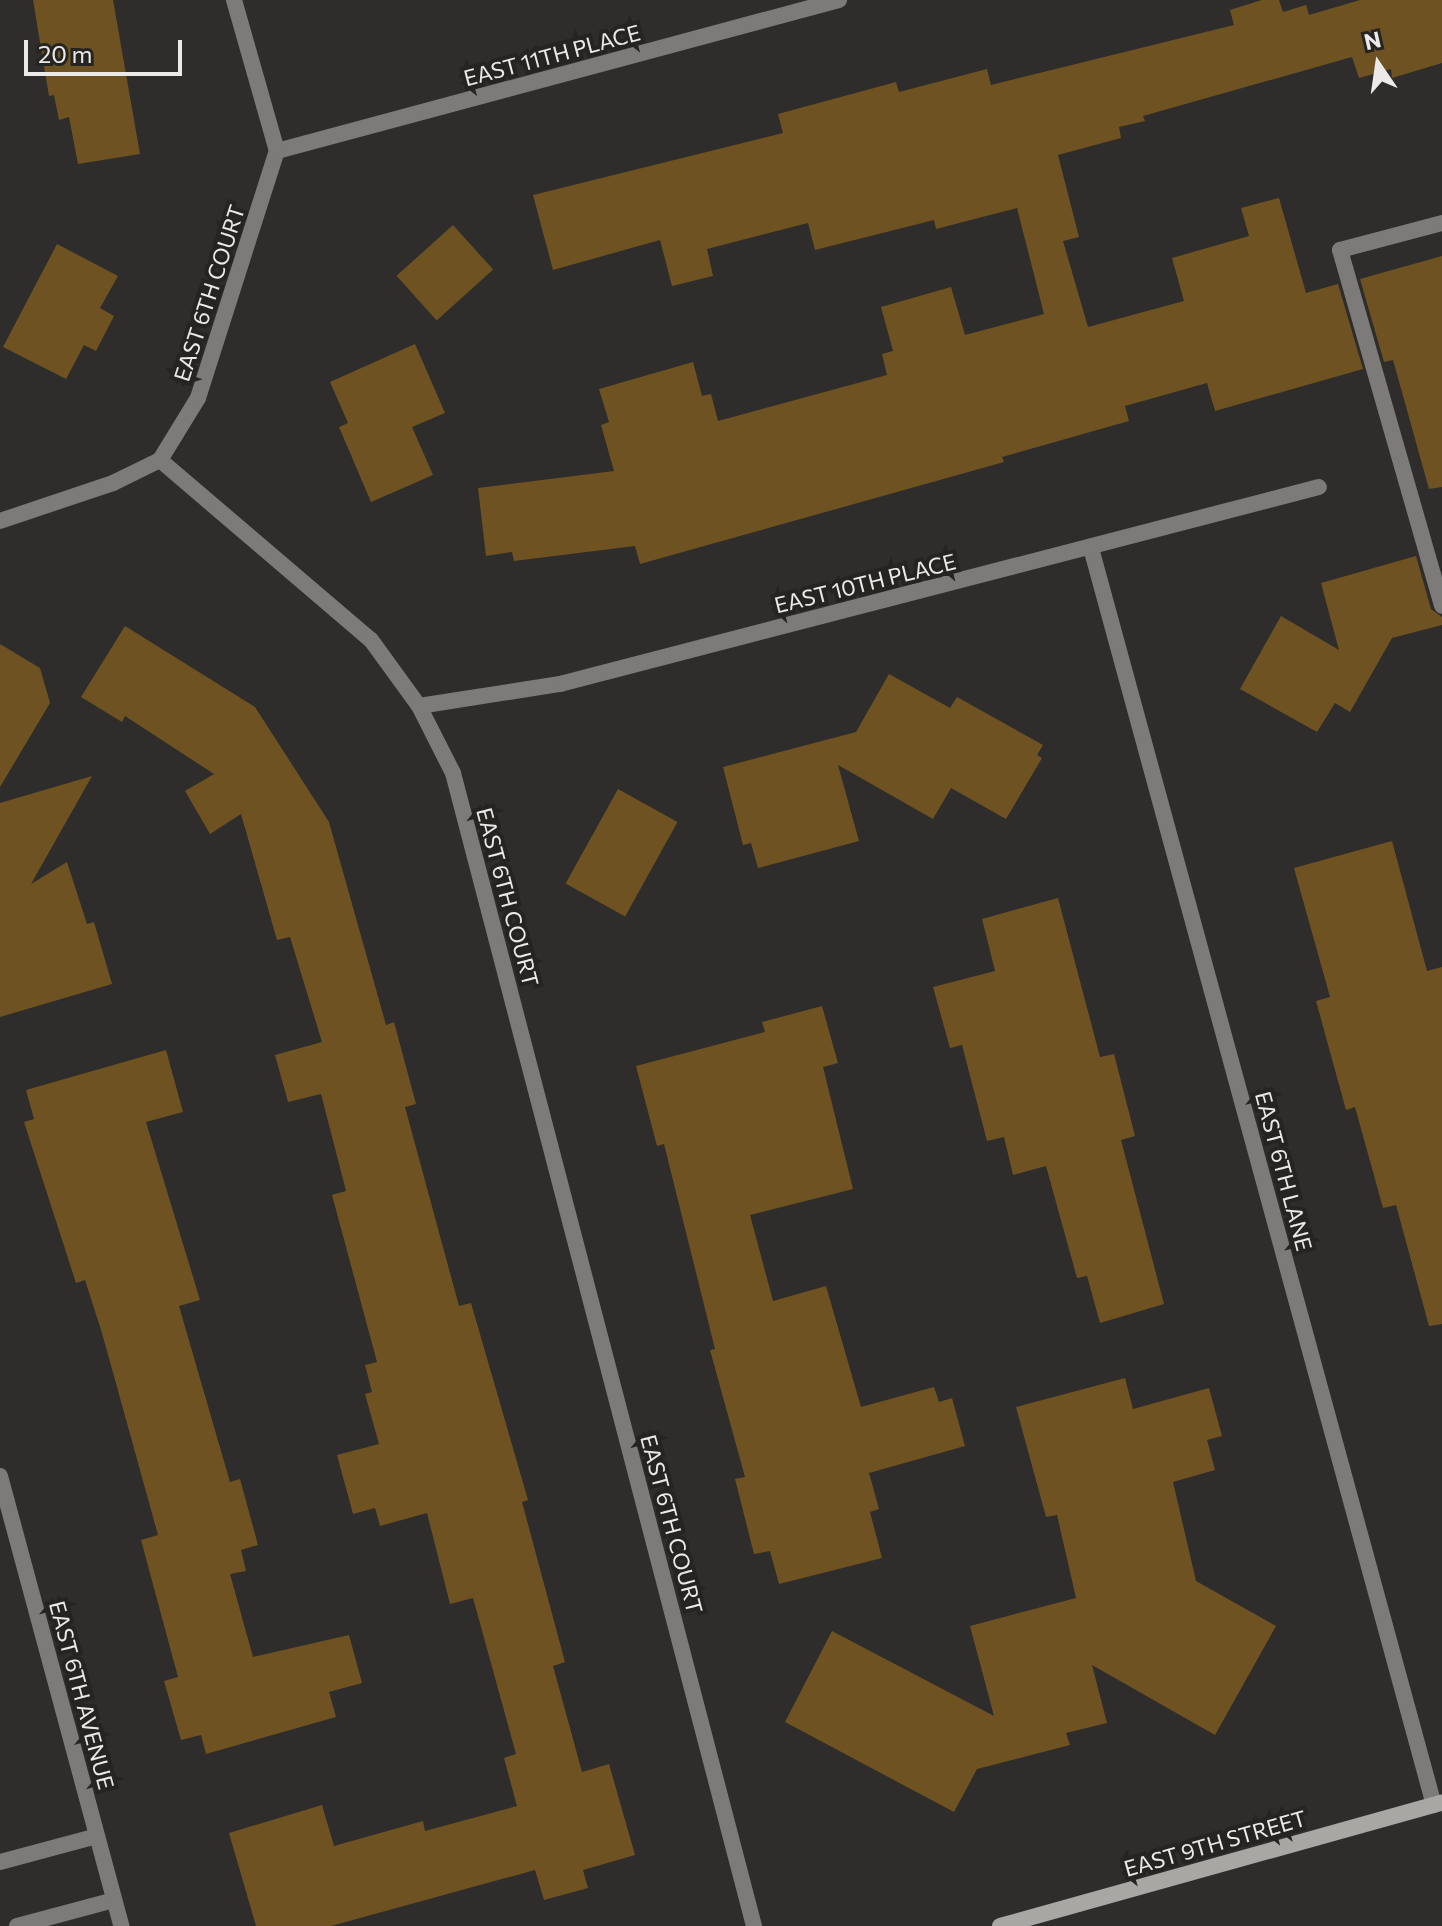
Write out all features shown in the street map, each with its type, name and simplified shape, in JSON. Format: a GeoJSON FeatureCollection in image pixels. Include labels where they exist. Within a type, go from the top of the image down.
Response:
{"type":"FeatureCollection","features":[{"type":"Feature","properties":{"kind":"main road","name":"EAST 9TH STREET"},"geometry":{"type":"LineString","coordinates":[[1000,1926],[1057,1918],[1438,1804]]}},
{"type":"Feature","properties":{"kind":"street"},"geometry":{"type":"LineString","coordinates":[[234,0],[277,151]]}},
{"type":"Feature","properties":{"kind":"street","name":"EAST 11TH PLACE"},"geometry":{"type":"LineString","coordinates":[[277,151],[839,0]]}},
{"type":"Feature","properties":{"kind":"street","name":"EAST 6TH COURT"},"geometry":{"type":"LineString","coordinates":[[277,151],[198,398],[160,460],[371,640],[419,706],[453,773],[754,1926]]}},
{"type":"Feature","properties":{"kind":"street"},"geometry":{"type":"LineString","coordinates":[[1442,223],[1340,250],[1442,606]]}},
{"type":"Feature","properties":{"kind":"street"},"geometry":{"type":"LineString","coordinates":[[0,521],[113,483],[160,460]]}},
{"type":"Feature","properties":{"kind":"street","name":"EAST 10TH PLACE"},"geometry":{"type":"LineString","coordinates":[[419,706],[560,684],[1319,487]]}},
{"type":"Feature","properties":{"kind":"street","name":"EAST 6TH LANE"},"geometry":{"type":"LineString","coordinates":[[1091,548],[1438,1804]]}},
{"type":"Feature","properties":{"kind":"street","name":"EAST 6TH AVENUE"},"geometry":{"type":"LineString","coordinates":[[0,1478],[121,1926]]}},
{"type":"Feature","properties":{"kind":"street"},"geometry":{"type":"LineString","coordinates":[[0,1862],[97,1836]]}},
{"type":"Feature","properties":{"kind":"street"},"geometry":{"type":"LineString","coordinates":[[17,1926],[114,1900]]}},
{"type":"Feature","properties":{"kind":"building"},"geometry":{"type":"Polygon","coordinates":[[[33,0],[113,0],[140,154],[78,164],[69,117],[59,120],[54,95],[49,96],[33,0]]]}},
{"type":"Feature","properties":{"kind":"building"},"geometry":{"type":"Polygon","coordinates":[[[1262,0],[1279,0],[1283,12],[1306,5],[1309,15],[1360,0],[1442,0],[1442,63],[1392,78],[1391,69],[1359,78],[1352,57],[1143,116],[1145,121],[1119,127],[1121,138],[1058,155],[1079,237],[1063,241],[1088,327],[1184,301],[1172,258],[1249,236],[1241,208],[1279,198],[1306,293],[1338,284],[1363,369],[1215,411],[1207,383],[1125,406],[1129,421],[1002,457],[1004,462],[640,564],[635,546],[514,561],[512,552],[486,556],[478,488],[614,471],[601,425],[609,422],[599,389],[693,362],[702,396],[711,394],[718,421],[887,375],[882,354],[893,351],[881,307],[951,287],[965,335],[1044,314],[1017,208],[936,229],[934,220],[815,250],[808,223],[707,249],[713,276],[672,286],[660,240],[553,270],[533,195],[783,133],[778,114],[896,82],[899,92],[987,69],[991,85],[1234,25],[1230,10],[1262,0]]]}},
{"type":"Feature","properties":{"kind":"building"},"geometry":{"type":"Polygon","coordinates":[[[453,225],[493,270],[437,320],[397,276],[453,225]]]}},
{"type":"Feature","properties":{"kind":"building"},"geometry":{"type":"Polygon","coordinates":[[[57,244],[118,276],[100,308],[114,316],[96,351],[84,345],[66,379],[3,347],[57,244]]]}},
{"type":"Feature","properties":{"kind":"building"},"geometry":{"type":"Polygon","coordinates":[[[1442,256],[1442,487],[1429,489],[1393,360],[1384,362],[1360,279],[1442,256]]]}},
{"type":"Feature","properties":{"kind":"building"},"geometry":{"type":"Polygon","coordinates":[[[415,344],[445,413],[412,427],[433,475],[371,502],[339,427],[348,423],[330,382],[415,344]]]}},
{"type":"Feature","properties":{"kind":"building"},"geometry":{"type":"Polygon","coordinates":[[[1416,556],[1431,609],[1442,617],[1442,625],[1392,638],[1350,712],[1335,703],[1317,732],[1240,689],[1281,616],[1339,650],[1321,583],[1416,556]]]}},
{"type":"Feature","properties":{"kind":"building"},"geometry":{"type":"Polygon","coordinates":[[[125,626],[255,707],[329,822],[386,1025],[394,1022],[416,1104],[405,1107],[459,1306],[471,1303],[528,1500],[522,1502],[565,1662],[553,1666],[582,1772],[609,1764],[635,1855],[583,1870],[588,1888],[544,1900],[535,1870],[331,1926],[256,1926],[229,1833],[322,1805],[334,1846],[423,1821],[425,1831],[517,1806],[504,1758],[516,1754],[473,1598],[450,1604],[427,1513],[380,1526],[375,1508],[353,1514],[337,1455],[379,1444],[365,1394],[372,1392],[365,1365],[377,1362],[332,1195],[346,1191],[321,1094],[288,1102],[275,1055],[322,1042],[290,937],[277,940],[241,814],[210,834],[185,791],[214,774],[125,716],[122,722],[81,697],[125,626]]]}},
{"type":"Feature","properties":{"kind":"building"},"geometry":{"type":"Polygon","coordinates":[[[0,644],[40,668],[50,703],[0,787],[0,644]]]}},
{"type":"Feature","properties":{"kind":"building"},"geometry":{"type":"Polygon","coordinates":[[[889,674],[950,708],[957,697],[1043,745],[1037,755],[1042,758],[1006,819],[951,788],[933,819],[838,765],[859,841],[758,868],[751,843],[743,845],[723,767],[856,732],[889,674]]]}},
{"type":"Feature","properties":{"kind":"building"},"geometry":{"type":"Polygon","coordinates":[[[92,776],[31,884],[67,862],[87,924],[94,922],[112,984],[0,1017],[0,803],[92,776]]]}},
{"type":"Feature","properties":{"kind":"building"},"geometry":{"type":"Polygon","coordinates":[[[618,789],[677,822],[625,916],[566,883],[618,789]]]}},
{"type":"Feature","properties":{"kind":"building"},"geometry":{"type":"Polygon","coordinates":[[[1392,841],[1427,971],[1442,967],[1442,1324],[1429,1326],[1396,1205],[1383,1208],[1355,1107],[1346,1110],[1316,1001],[1330,997],[1294,868],[1392,841]]]}},
{"type":"Feature","properties":{"kind":"building"},"geometry":{"type":"Polygon","coordinates":[[[1058,898],[1100,1057],[1114,1054],[1135,1136],[1121,1140],[1164,1304],[1100,1323],[1087,1276],[1077,1278],[1046,1166],[1013,1175],[1004,1137],[987,1141],[962,1045],[950,1048],[933,987],[995,971],[982,919],[1058,898]]]}},
{"type":"Feature","properties":{"kind":"building"},"geometry":{"type":"Polygon","coordinates":[[[822,1006],[838,1063],[823,1067],[853,1189],[750,1215],[773,1301],[826,1286],[861,1407],[934,1387],[939,1402],[952,1398],[965,1446],[869,1473],[879,1509],[870,1512],[882,1558],[779,1584],[770,1551],[754,1554],[735,1479],[745,1477],[710,1350],[715,1349],[664,1144],[657,1146],[636,1066],[765,1032],[762,1022],[822,1006]]]}},
{"type":"Feature","properties":{"kind":"building"},"geometry":{"type":"Polygon","coordinates":[[[166,1050],[183,1112],[146,1122],[200,1300],[179,1306],[230,1482],[240,1479],[258,1545],[241,1550],[246,1571],[230,1574],[253,1657],[349,1635],[362,1683],[329,1692],[336,1717],[206,1754],[201,1735],[181,1740],[164,1681],[178,1677],[141,1540],[158,1535],[85,1280],[76,1283],[24,1122],[34,1119],[26,1090],[166,1050]]]}},
{"type":"Feature","properties":{"kind":"building"},"geometry":{"type":"Polygon","coordinates":[[[1125,1378],[1133,1409],[1209,1388],[1222,1436],[1207,1440],[1215,1470],[1173,1482],[1196,1581],[1276,1626],[1215,1735],[1092,1665],[1107,1723],[1066,1733],[1070,1745],[977,1769],[954,1812],[785,1722],[832,1631],[994,1716],[970,1626],[1076,1598],[1057,1515],[1046,1517],[1016,1407],[1125,1378]]]}}]}
